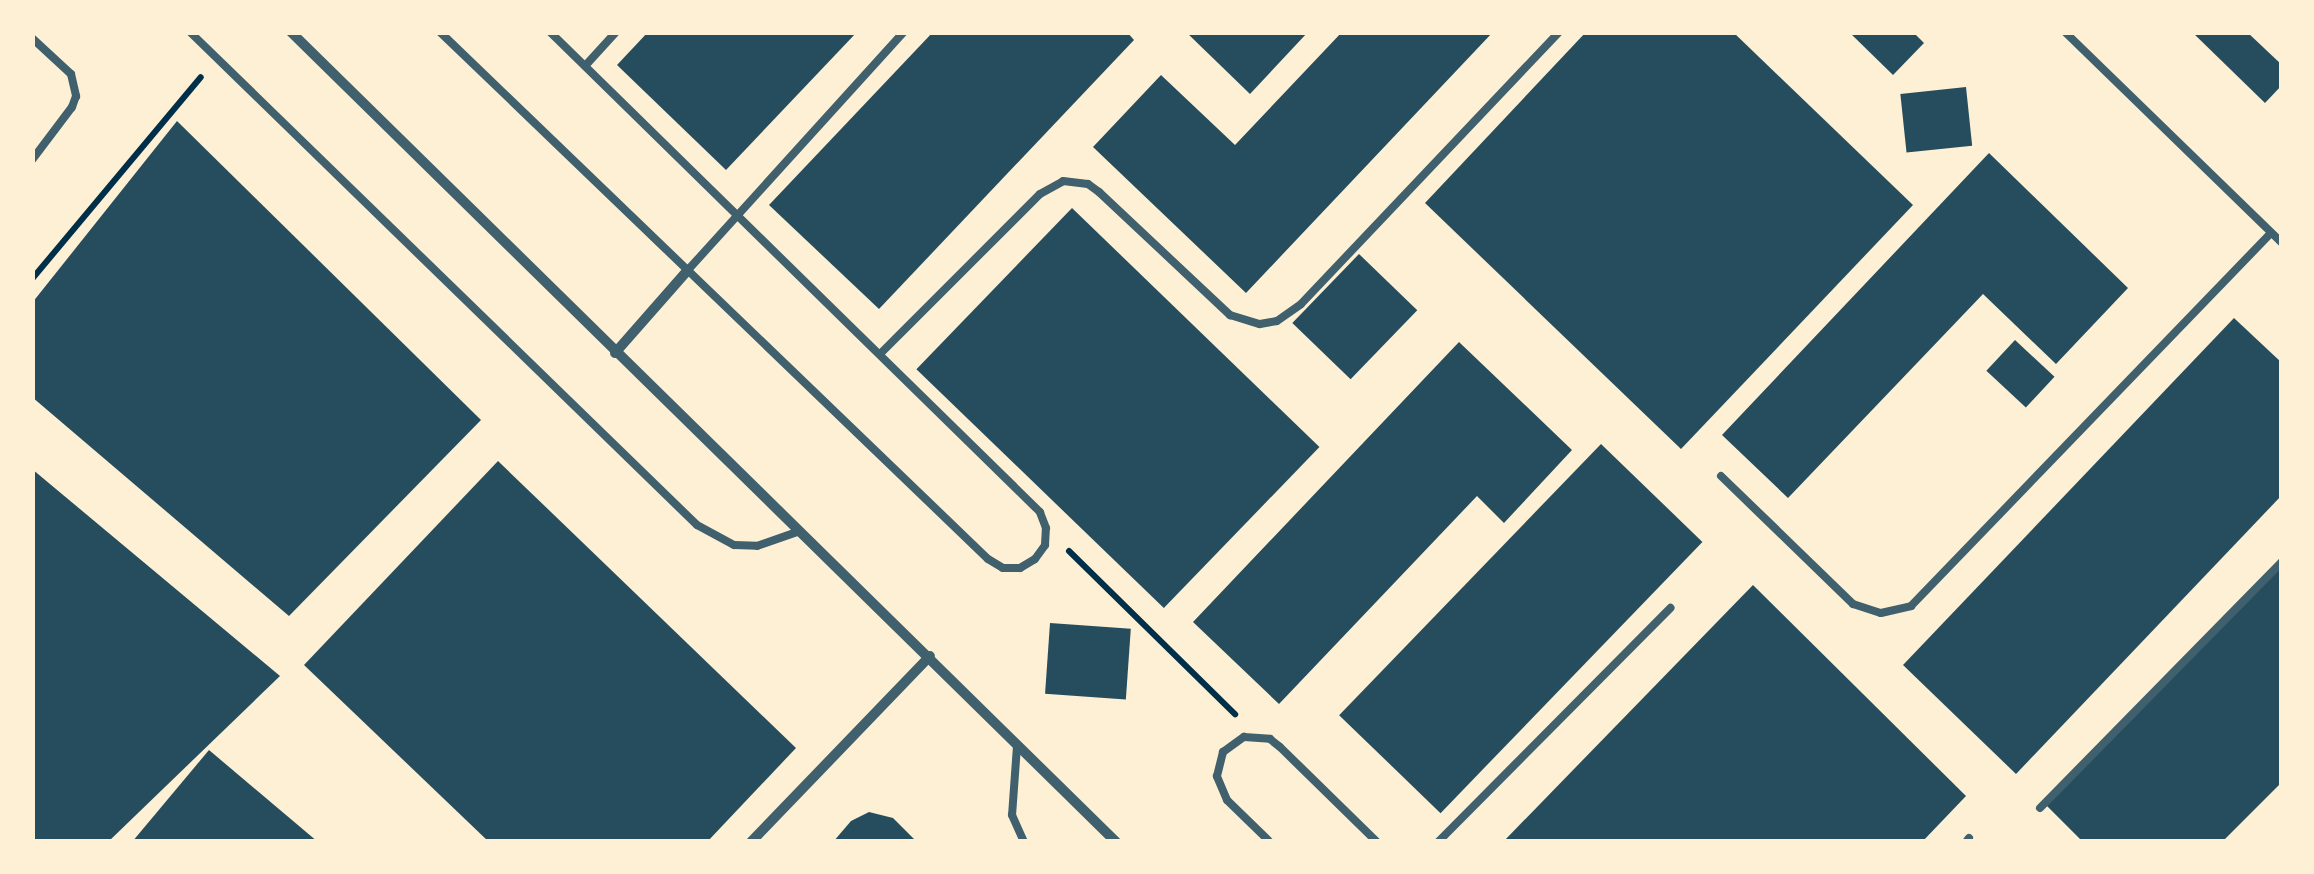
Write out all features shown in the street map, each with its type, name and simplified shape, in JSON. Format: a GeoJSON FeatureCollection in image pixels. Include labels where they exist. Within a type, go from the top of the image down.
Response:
{"type":"FeatureCollection","features":[{"type":"Feature","properties":{"kind":"street"},"geometry":{"type":"LineString","coordinates":[[291,32],[1116,842]]}},
{"type":"Feature","properties":{"kind":"street"},"geometry":{"type":"LineString","coordinates":[[615,353],[688,271]]}},
{"type":"Feature","properties":{"kind":"street"},"geometry":{"type":"LineString","coordinates":[[752,842],[930,656]]}},
{"type":"Feature","properties":{"kind":"lane"},"geometry":{"type":"LineString","coordinates":[[190,32],[696,525],[734,545],[756,546],[797,532]]}},
{"type":"Feature","properties":{"kind":"lane"},"geometry":{"type":"LineString","coordinates":[[440,32],[988,559],[1003,568],[1020,568],[1035,559],[1045,545],[1046,528],[1040,512],[550,32]]}},
{"type":"Feature","properties":{"kind":"lane"},"geometry":{"type":"LineString","coordinates":[[584,66],[616,32]]}},
{"type":"Feature","properties":{"kind":"lane"},"geometry":{"type":"LineString","coordinates":[[688,271],[904,32]]}},
{"type":"Feature","properties":{"kind":"lane"},"geometry":{"type":"LineString","coordinates":[[880,354],[1040,194],[1062,180],[1088,184],[1099,192],[1230,315],[1260,324],[1276,320],[1300,304],[1558,32]]}},
{"type":"Feature","properties":{"kind":"lane"},"geometry":{"type":"LineString","coordinates":[[2065,32],[2282,243]]}},
{"type":"Feature","properties":{"kind":"lane"},"geometry":{"type":"LineString","coordinates":[[32,38],[70,74],[76,96],[32,160]]}},
{"type":"Feature","properties":{"kind":"lane"},"geometry":{"type":"LineString","coordinates":[[1721,476],[1853,604],[1881,613],[1910,606],[2271,233]]}},
{"type":"Feature","properties":{"kind":"lane"},"geometry":{"type":"LineString","coordinates":[[2040,808],[2282,562]]}},
{"type":"Feature","properties":{"kind":"lane"},"geometry":{"type":"LineString","coordinates":[[1438,842],[1670,608]]}},
{"type":"Feature","properties":{"kind":"lane"},"geometry":{"type":"LineString","coordinates":[[1270,842],[1227,800],[1217,776],[1223,752],[1244,737],[1257,736],[1280,746],[1377,842]]}},
{"type":"Feature","properties":{"kind":"lane"},"geometry":{"type":"LineString","coordinates":[[1017,746],[1012,815],[1024,842]]}},
{"type":"Feature","properties":{"kind":"path"},"geometry":{"type":"LineString","coordinates":[[32,279],[217,58]]}},
{"type":"Feature","properties":{"kind":"path"},"geometry":{"type":"LineString","coordinates":[[1046,528],[1257,736]]}},
{"type":"Feature","properties":{"kind":"building"},"geometry":{"type":"Polygon","coordinates":[[[648,32],[857,32],[726,170],[617,65],[648,32]]]}},
{"type":"Feature","properties":{"kind":"building"},"geometry":{"type":"Polygon","coordinates":[[[933,32],[1127,32],[1134,40],[879,309],[769,205],[933,32]]]}},
{"type":"Feature","properties":{"kind":"building"},"geometry":{"type":"Polygon","coordinates":[[[1186,32],[1308,32],[1250,94],[1186,32]]]}},
{"type":"Feature","properties":{"kind":"building"},"geometry":{"type":"Polygon","coordinates":[[[1342,32],[1493,32],[1246,293],[1093,147],[1161,75],[1235,145],[1342,32]]]}},
{"type":"Feature","properties":{"kind":"building"},"geometry":{"type":"Polygon","coordinates":[[[1586,32],[1733,32],[1913,205],[1681,449],[1425,203],[1586,32]]]}},
{"type":"Feature","properties":{"kind":"building"},"geometry":{"type":"Polygon","coordinates":[[[1849,32],[1913,32],[1924,43],[1893,75],[1849,32]]]}},
{"type":"Feature","properties":{"kind":"building"},"geometry":{"type":"Polygon","coordinates":[[[2192,32],[2247,32],[2282,65],[2282,85],[2265,103],[2192,32]]]}},
{"type":"Feature","properties":{"kind":"building"},"geometry":{"type":"Polygon","coordinates":[[[1966,87],[1972,146],[1907,153],[1900,94],[1966,87]]]}},
{"type":"Feature","properties":{"kind":"building"},"geometry":{"type":"Polygon","coordinates":[[[177,121],[481,420],[289,616],[32,397],[32,303],[177,121]]]}},
{"type":"Feature","properties":{"kind":"building"},"geometry":{"type":"Polygon","coordinates":[[[1989,153],[2128,288],[2056,364],[1983,294],[1788,498],[1722,435],[1989,153]]]}},
{"type":"Feature","properties":{"kind":"building"},"geometry":{"type":"Polygon","coordinates":[[[1072,208],[1319,447],[1164,608],[916,369],[1072,208]]]}},
{"type":"Feature","properties":{"kind":"building"},"geometry":{"type":"Polygon","coordinates":[[[1359,254],[1417,310],[1351,379],[1292,323],[1359,254]]]}},
{"type":"Feature","properties":{"kind":"building"},"geometry":{"type":"Polygon","coordinates":[[[2234,318],[2282,363],[2282,495],[2016,774],[1903,665],[2234,318]]]}},
{"type":"Feature","properties":{"kind":"building"},"geometry":{"type":"Polygon","coordinates":[[[2015,340],[2054,377],[2026,408],[1986,371],[2015,340]]]}},
{"type":"Feature","properties":{"kind":"building"},"geometry":{"type":"Polygon","coordinates":[[[1459,342],[1572,450],[1504,523],[1477,496],[1279,704],[1193,622],[1459,342]]]}},
{"type":"Feature","properties":{"kind":"building"},"geometry":{"type":"Polygon","coordinates":[[[1601,444],[1702,542],[1441,813],[1339,715],[1601,444]]]}},
{"type":"Feature","properties":{"kind":"building"},"geometry":{"type":"Polygon","coordinates":[[[498,461],[796,748],[707,842],[489,842],[304,665],[498,461]]]}},
{"type":"Feature","properties":{"kind":"building"},"geometry":{"type":"Polygon","coordinates":[[[32,469],[280,676],[108,842],[32,842],[32,469]]]}},
{"type":"Feature","properties":{"kind":"building"},"geometry":{"type":"Polygon","coordinates":[[[2282,566],[2282,782],[2222,842],[2083,842],[2045,804],[2282,566]]]}},
{"type":"Feature","properties":{"kind":"building"},"geometry":{"type":"Polygon","coordinates":[[[1753,585],[1966,796],[1922,842],[1503,842],[1753,585]]]}},
{"type":"Feature","properties":{"kind":"building"},"geometry":{"type":"Polygon","coordinates":[[[1050,623],[1131,629],[1126,699],[1045,694],[1050,623]]]}},
{"type":"Feature","properties":{"kind":"building"},"geometry":{"type":"Polygon","coordinates":[[[209,750],[318,842],[132,842],[209,750]]]}},
{"type":"Feature","properties":{"kind":"building"},"geometry":{"type":"Polygon","coordinates":[[[869,812],[893,818],[917,842],[833,842],[851,821],[869,812]]]}}]}
